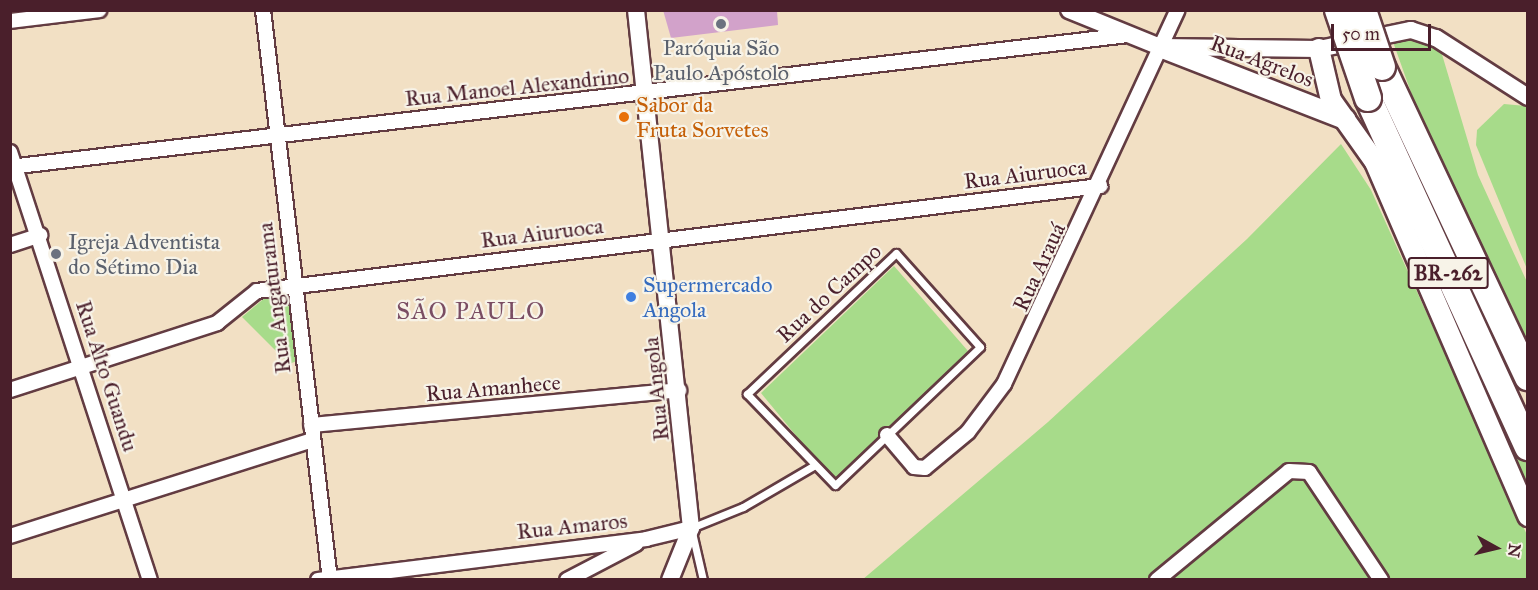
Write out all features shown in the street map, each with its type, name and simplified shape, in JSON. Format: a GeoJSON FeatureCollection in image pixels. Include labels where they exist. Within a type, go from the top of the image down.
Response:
{"type":"FeatureCollection","features":[{"type":"Feature","properties":{"kind":"highway","name":"BR-262"},"geometry":{"type":"LineString","coordinates":[[1338,10],[1368,98],[1527,447]]}},
{"type":"Feature","properties":{"kind":"highway","name":"BR-262"},"geometry":{"type":"LineString","coordinates":[[1363,10],[1382,67],[1527,377]]}},
{"type":"Feature","properties":{"kind":"main road","name":"Rua Agrelos"},"geometry":{"type":"LineString","coordinates":[[1160,47],[1346,120]]}},
{"type":"Feature","properties":{"kind":"main road"},"geometry":{"type":"LineString","coordinates":[[1320,49],[1331,100],[1375,162],[1527,516]]}},
{"type":"Feature","properties":{"kind":"street"},"geometry":{"type":"LineString","coordinates":[[10,21],[99,10]]}},
{"type":"Feature","properties":{"kind":"street","name":"Rua Angaturama"},"geometry":{"type":"LineString","coordinates":[[263,10],[326,578]]}},
{"type":"Feature","properties":{"kind":"street","name":"Rua Angola"},"geometry":{"type":"LineString","coordinates":[[636,10],[663,239],[692,528],[670,579]]}},
{"type":"Feature","properties":{"kind":"street"},"geometry":{"type":"LineString","coordinates":[[1069,10],[1160,47],[1320,49],[1411,30],[1436,38],[1527,98]]}},
{"type":"Feature","properties":{"kind":"street","name":"Rua Arauá"},"geometry":{"type":"LineString","coordinates":[[887,435],[919,470],[968,432],[1024,350],[1178,10]]}},
{"type":"Feature","properties":{"kind":"street","name":"Rua Manoel Alexandrino"},"geometry":{"type":"LineString","coordinates":[[18,166],[645,95],[1128,35]]}},
{"type":"Feature","properties":{"kind":"street","name":"Rua Alto Guandu"},"geometry":{"type":"LineString","coordinates":[[10,152],[18,166],[150,579]]}},
{"type":"Feature","properties":{"kind":"street","name":"Rua Aiuruoca"},"geometry":{"type":"LineString","coordinates":[[10,390],[216,323],[248,296],[294,286],[1100,186]]}},
{"type":"Feature","properties":{"kind":"street"},"geometry":{"type":"LineString","coordinates":[[10,245],[40,235]]}},
{"type":"Feature","properties":{"kind":"street","name":"Rua Amanhece"},"geometry":{"type":"LineString","coordinates":[[10,536],[311,432],[679,390]]}},
{"type":"Feature","properties":{"kind":"street"},"geometry":{"type":"LineString","coordinates":[[1157,579],[1289,471],[1310,471],[1381,579]]}},
{"type":"Feature","properties":{"kind":"street","name":"Rua Amaros"},"geometry":{"type":"LineString","coordinates":[[326,578],[646,539],[692,528]]}},
{"type":"Feature","properties":{"kind":"street"},"geometry":{"type":"LineString","coordinates":[[569,579],[646,539]]}},
{"type":"Feature","properties":{"kind":"lane","name":"Rua do Campo"},"geometry":{"type":"LineString","coordinates":[[896,253],[980,348],[887,435],[837,484],[815,465],[747,394],[896,253]]}},
{"type":"Feature","properties":{"kind":"lane","name":"Rua Amaros"},"geometry":{"type":"LineString","coordinates":[[692,528],[743,507],[815,465]]}},
{"type":"Feature","properties":{"kind":"lane"},"geometry":{"type":"LineString","coordinates":[[692,528],[703,579]]}},
{"type":"Feature","properties":{"kind":"green space"},"geometry":{"type":"Polygon","coordinates":[[[1406,36],[1441,51],[1478,175],[1527,282],[1527,356],[1459,216],[1413,98],[1392,39],[1406,36]]]}},
{"type":"Feature","properties":{"kind":"green space"},"geometry":{"type":"Polygon","coordinates":[[[1504,104],[1527,106],[1527,269],[1476,145],[1477,130],[1504,104]]]}},
{"type":"Feature","properties":{"kind":"green space"},"geometry":{"type":"Polygon","coordinates":[[[1353,119],[1388,154],[1527,459],[1527,490],[1353,119]]]}},
{"type":"Feature","properties":{"kind":"green space"},"geometry":{"type":"Polygon","coordinates":[[[1341,144],[1371,190],[1527,535],[1527,579],[862,580],[1048,422],[1247,239],[1341,144]]]}},
{"type":"Feature","properties":{"kind":"green space"},"geometry":{"type":"Polygon","coordinates":[[[894,266],[968,351],[835,483],[761,393],[894,266]]]}},
{"type":"Feature","properties":{"kind":"green space"},"geometry":{"type":"Polygon","coordinates":[[[267,296],[289,296],[297,361],[289,364],[242,317],[267,296]]]}},
{"type":"Feature","properties":{"kind":"building","name":"Paróquia São Paulo Apóstolo"},"geometry":{"type":"Polygon","coordinates":[[[663,10],[777,10],[778,25],[671,38],[663,10]]]}},
{"type":"Feature","properties":{"kind":"place","name":"Paróquia São Paulo Apóstolo"},"geometry":{"type":"Point","coordinates":[721,24]}},
{"type":"Feature","properties":{"kind":"place","name":"Sabor da Fruta Sorvetes"},"geometry":{"type":"Point","coordinates":[624,117]}},
{"type":"Feature","properties":{"kind":"place","name":"Igreja Adventista do Sétimo Dia"},"geometry":{"type":"Point","coordinates":[56,254]}},
{"type":"Feature","properties":{"kind":"place","name":"Supermercado Angola"},"geometry":{"type":"Point","coordinates":[631,297]}},
{"type":"Feature","properties":{"kind":"district","name":"SÃO PAULO"},"geometry":{"type":"Point","coordinates":[471,312]}}]}
